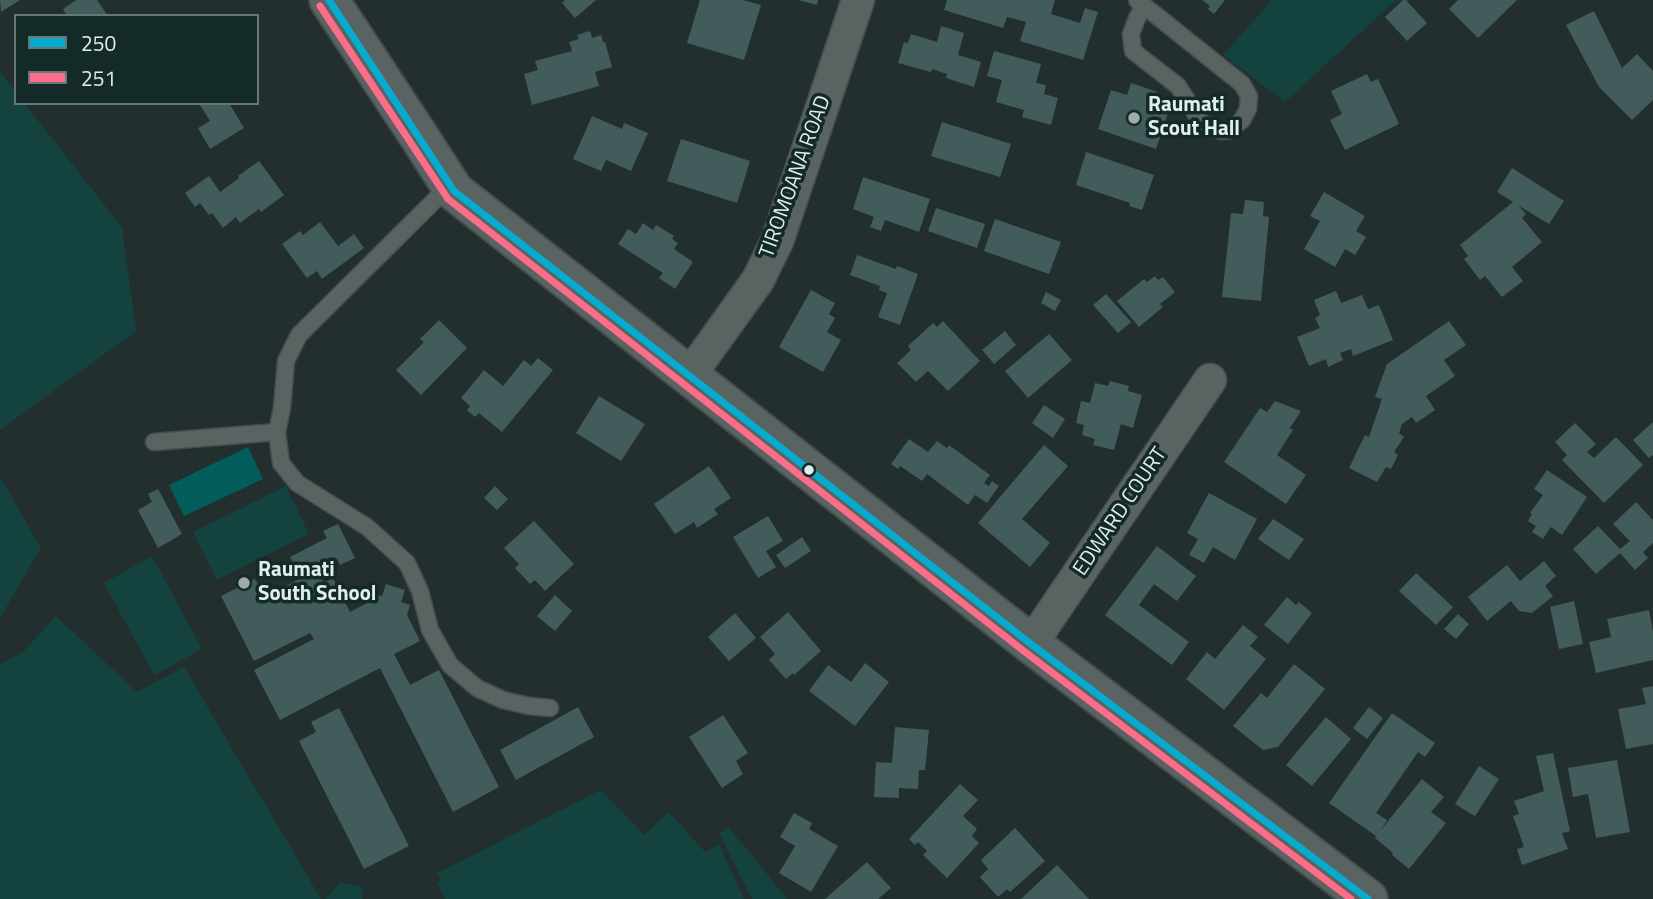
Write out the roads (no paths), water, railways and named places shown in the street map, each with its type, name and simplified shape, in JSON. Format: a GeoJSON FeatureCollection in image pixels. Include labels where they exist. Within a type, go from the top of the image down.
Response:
{"type":"FeatureCollection","features":[{"type":"Feature","properties":{"kind":"street"},"geometry":{"type":"LineString","coordinates":[[329,0],[454,191],[1031,644],[1368,899]]}},
{"type":"Feature","properties":{"kind":"street","name":"TIROMOANA ROAD"},"geometry":{"type":"LineString","coordinates":[[689,376],[758,280],[778,239],[858,0]]}},
{"type":"Feature","properties":{"kind":"street","name":"EDWARD COURT"},"geometry":{"type":"LineString","coordinates":[[1031,644],[1210,380]]}},
{"type":"Feature","properties":{"kind":"lane"},"geometry":{"type":"LineString","coordinates":[[1140,3],[1242,84],[1249,96],[1248,109],[1230,130],[1214,129],[1201,122],[1178,86],[1133,51],[1131,34],[1140,3]]}},
{"type":"Feature","properties":{"kind":"lane"},"geometry":{"type":"LineString","coordinates":[[450,185],[299,335],[286,361],[277,432],[281,463],[297,483],[367,527],[407,563],[420,591],[430,630],[450,666],[477,688],[503,700],[550,709]]}},
{"type":"Feature","properties":{"kind":"lane"},"geometry":{"type":"LineString","coordinates":[[154,442],[277,432]]}},
{"type":"Feature","properties":{"kind":"place","name":"Raumati Scout Hall"},"geometry":{"type":"Point","coordinates":[1134,118]}},
{"type":"Feature","properties":{"kind":"place","name":"Raumati South School"},"geometry":{"type":"Point","coordinates":[244,583]}}]}
